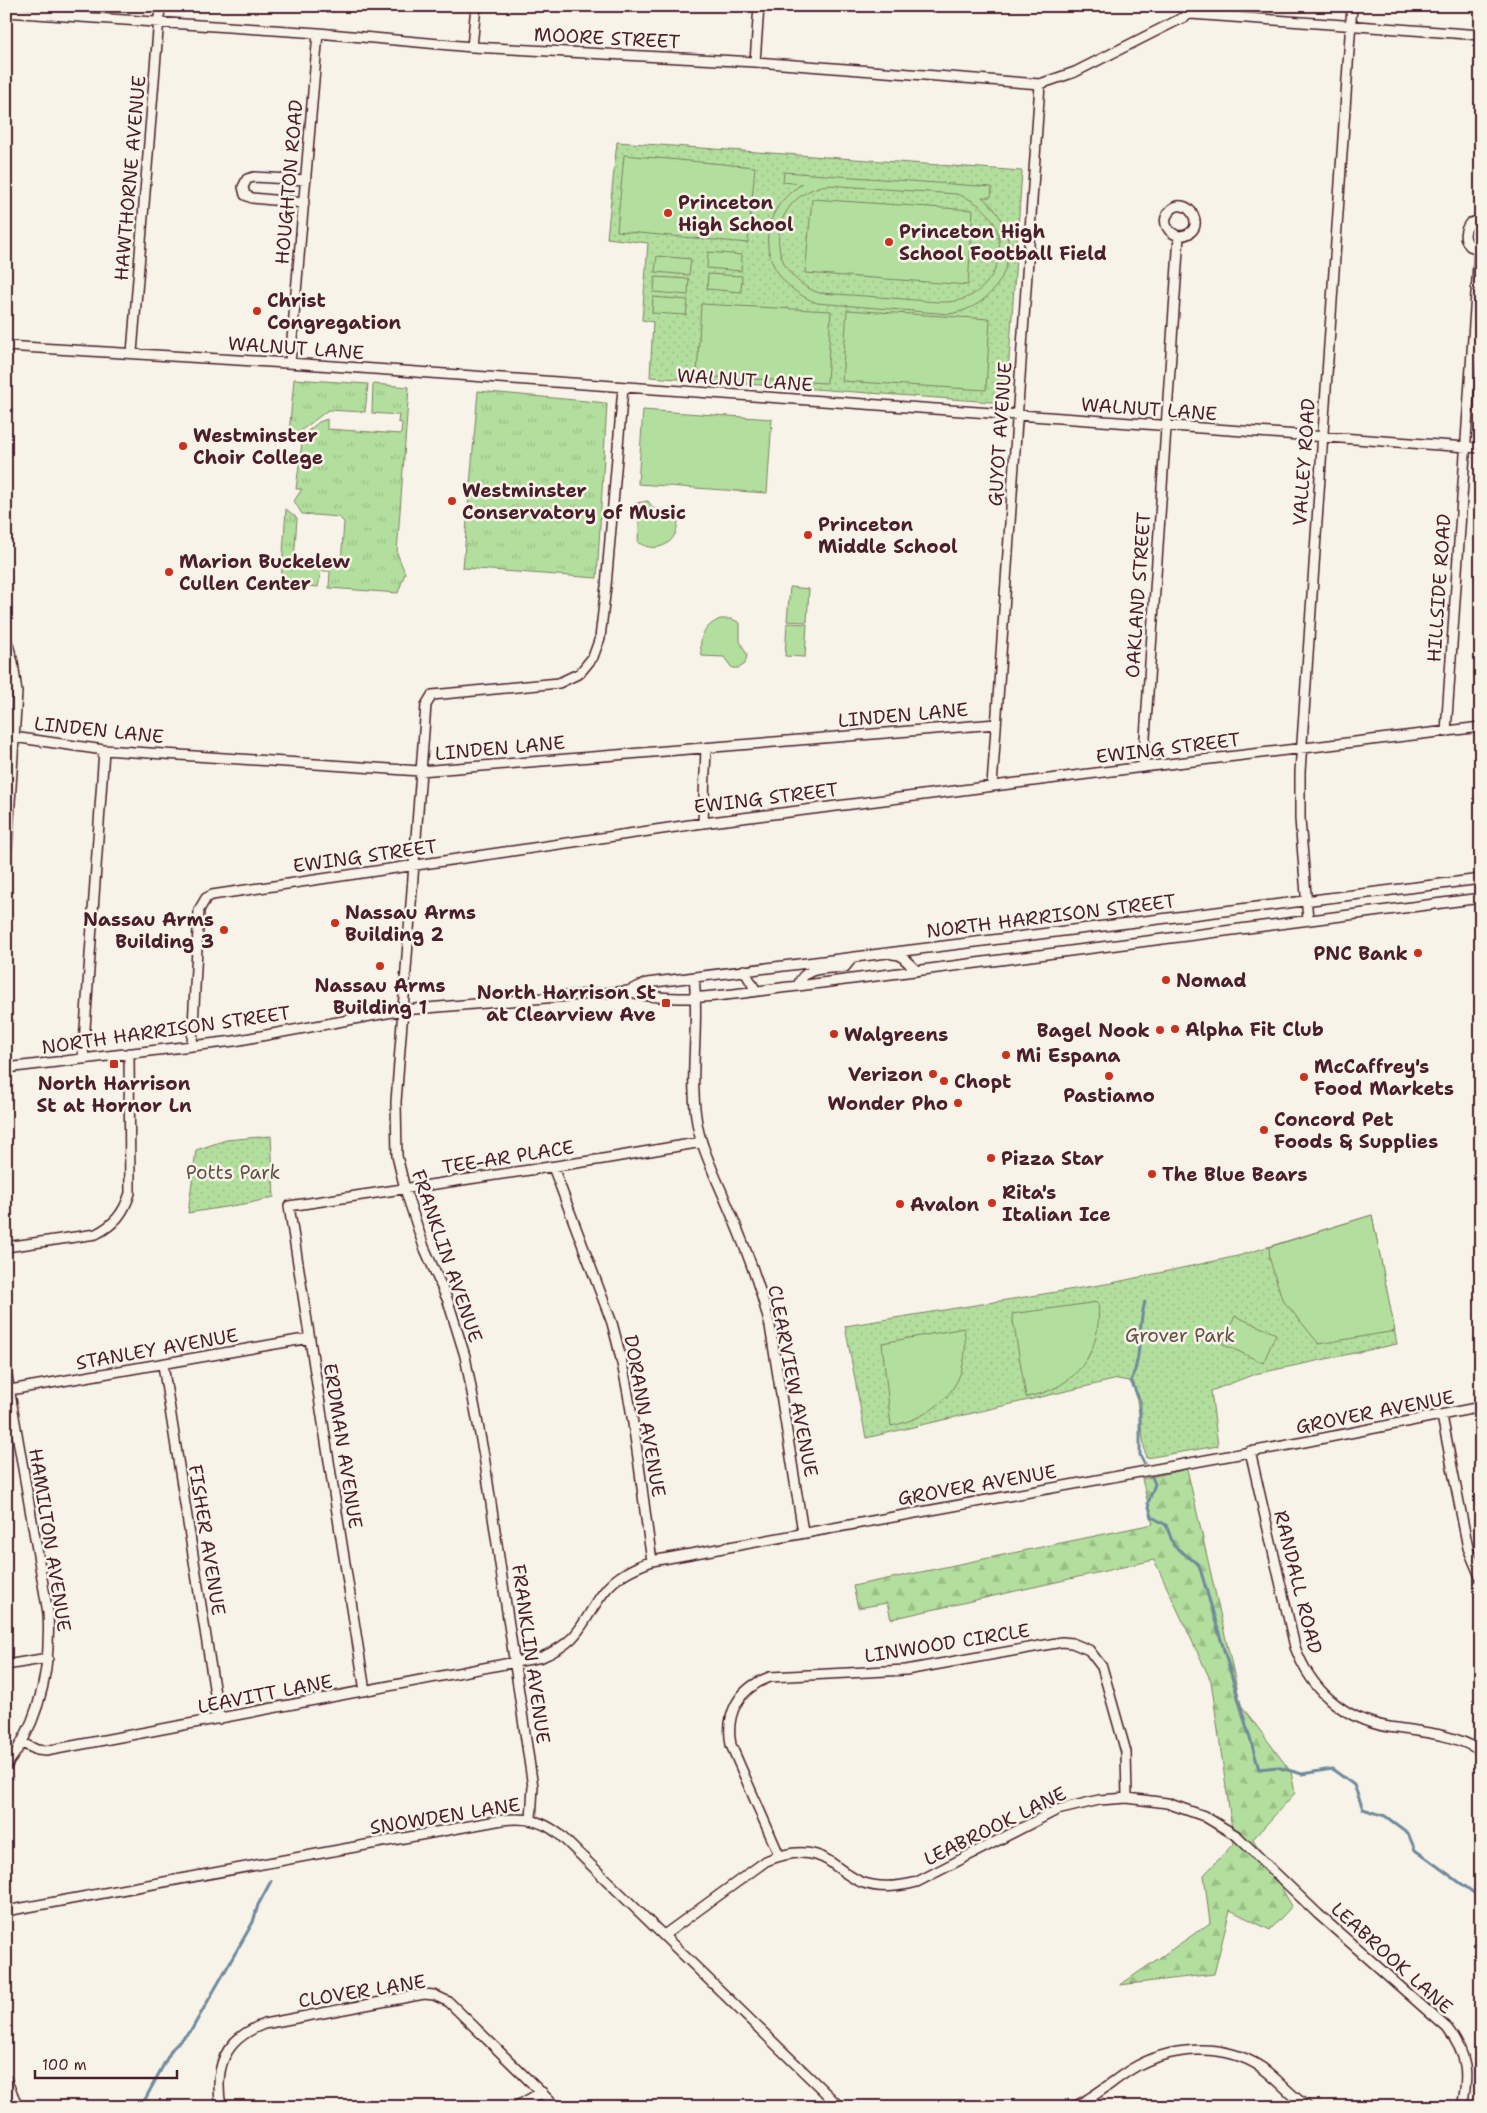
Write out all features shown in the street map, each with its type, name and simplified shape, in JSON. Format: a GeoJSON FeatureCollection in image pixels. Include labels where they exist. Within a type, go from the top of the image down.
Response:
{"type":"FeatureCollection","features":[{"type":"Feature","properties":{"kind":"street","name":"HAWTHORNE AVENUE"},"geometry":{"type":"LineString","coordinates":[[132,353],[160,6]]}},
{"type":"Feature","properties":{"kind":"street"},"geometry":{"type":"LineString","coordinates":[[472,47],[476,6]]}},
{"type":"Feature","properties":{"kind":"street"},"geometry":{"type":"LineString","coordinates":[[755,62],[759,6]]}},
{"type":"Feature","properties":{"kind":"street"},"geometry":{"type":"LineString","coordinates":[[1180,6],[1190,14],[1481,35]]}},
{"type":"Feature","properties":{"kind":"street","name":"VALLEY ROAD"},"geometry":{"type":"LineString","coordinates":[[1308,920],[1300,819],[1302,748],[1352,6]]}},
{"type":"Feature","properties":{"kind":"street","name":"MOORE STREET"},"geometry":{"type":"LineString","coordinates":[[6,12],[472,47],[755,62],[1040,84],[1075,72],[1190,14]]}},
{"type":"Feature","properties":{"kind":"street","name":"HOUGHTON ROAD"},"geometry":{"type":"LineString","coordinates":[[290,363],[318,34]]}},
{"type":"Feature","properties":{"kind":"street","name":"GUYOT AVENUE"},"geometry":{"type":"LineString","coordinates":[[992,786],[1040,84]]}},
{"type":"Feature","properties":{"kind":"street"},"geometry":{"type":"LineString","coordinates":[[304,203],[252,198],[245,195],[243,187],[246,179],[254,177],[306,180]]}},
{"type":"Feature","properties":{"kind":"street"},"geometry":{"type":"LineString","coordinates":[[1480,250],[1466,242],[1465,232],[1470,223],[1481,220]]}},
{"type":"Feature","properties":{"kind":"street","name":"OAKLAND STREET"},"geometry":{"type":"LineString","coordinates":[[1143,767],[1179,236]]}},
{"type":"Feature","properties":{"kind":"street","name":"HILLSIDE ROAD"},"geometry":{"type":"LineString","coordinates":[[1446,732],[1480,250]]}},
{"type":"Feature","properties":{"kind":"street","name":"WALNUT LANE"},"geometry":{"type":"LineString","coordinates":[[6,346],[290,363],[1481,448]]}},
{"type":"Feature","properties":{"kind":"street","name":"FRANKLIN AVENUE"},"geometry":{"type":"LineString","coordinates":[[531,1819],[533,1787],[516,1663],[484,1456],[465,1356],[448,1301],[418,1231],[396,1156],[403,1010],[426,705],[432,695],[559,683],[580,673],[593,657],[600,638],[606,586],[623,388]]}},
{"type":"Feature","properties":{"kind":"street"},"geometry":{"type":"LineString","coordinates":[[6,638],[16,677],[11,736],[6,866]]}},
{"type":"Feature","properties":{"kind":"street","name":"LINDEN LANE"},"geometry":{"type":"LineString","coordinates":[[11,736],[104,750],[420,771],[996,724]]}},
{"type":"Feature","properties":{"kind":"street","name":"EWING STREET"},"geometry":{"type":"LineString","coordinates":[[192,1045],[199,910],[206,898],[212,895],[703,822],[1481,727]]}},
{"type":"Feature","properties":{"kind":"street"},"geometry":{"type":"LineString","coordinates":[[703,822],[706,748]]}},
{"type":"Feature","properties":{"kind":"street"},"geometry":{"type":"LineString","coordinates":[[83,1058],[104,750]]}},
{"type":"Feature","properties":{"kind":"street","name":"NORTH HARRISON STREET"},"geometry":{"type":"LineString","coordinates":[[6,1068],[234,1040],[403,1010],[628,991],[647,982],[1481,879]]}},
{"type":"Feature","properties":{"kind":"street","name":"NORTH HARRISON STREET"},"geometry":{"type":"LineString","coordinates":[[628,991],[644,997],[697,997],[798,986],[1481,898]]}},
{"type":"Feature","properties":{"kind":"street"},"geometry":{"type":"LineString","coordinates":[[886,953],[900,955],[916,970]]}},
{"type":"Feature","properties":{"kind":"street"},"geometry":{"type":"LineString","coordinates":[[798,986],[800,978],[807,972],[845,967],[853,957]]}},
{"type":"Feature","properties":{"kind":"street"},"geometry":{"type":"LineString","coordinates":[[744,970],[756,990]]}},
{"type":"Feature","properties":{"kind":"street","name":"CLEARVIEW AVENUE"},"geometry":{"type":"LineString","coordinates":[[694,977],[697,997],[694,1097],[696,1117],[702,1142],[753,1266],[764,1299],[803,1532]]}},
{"type":"Feature","properties":{"kind":"street"},"geometry":{"type":"LineString","coordinates":[[6,1247],[96,1234],[106,1229],[122,1213],[130,1193],[129,1052]]}},
{"type":"Feature","properties":{"kind":"street","name":"TEE-AR PLACE"},"geometry":{"type":"LineString","coordinates":[[289,1206],[702,1142]]}},
{"type":"Feature","properties":{"kind":"street","name":"DORANN AVENUE"},"geometry":{"type":"LineString","coordinates":[[553,1166],[612,1323],[618,1344],[625,1375],[652,1561]]}},
{"type":"Feature","properties":{"kind":"street","name":"ERDMAN AVENUE"},"geometry":{"type":"LineString","coordinates":[[289,1206],[365,1691]]}},
{"type":"Feature","properties":{"kind":"street","name":"STANLEY AVENUE"},"geometry":{"type":"LineString","coordinates":[[10,1390],[310,1338]]}},
{"type":"Feature","properties":{"kind":"street","name":"FISHER AVENUE"},"geometry":{"type":"LineString","coordinates":[[162,1365],[219,1719]]}},
{"type":"Feature","properties":{"kind":"street","name":"HAMILTON AVENUE"},"geometry":{"type":"LineString","coordinates":[[6,1370],[48,1613],[49,1636],[48,1658],[41,1696],[33,1721],[22,1743],[6,1766]]}},
{"type":"Feature","properties":{"kind":"street","name":"GROVER AVENUE"},"geometry":{"type":"LineString","coordinates":[[516,1663],[542,1657],[567,1644],[584,1624],[604,1592],[614,1582],[626,1572],[652,1561],[1442,1416],[1481,1407]]}},
{"type":"Feature","properties":{"kind":"street"},"geometry":{"type":"LineString","coordinates":[[1442,1416],[1468,1548],[1481,1579]]}},
{"type":"Feature","properties":{"kind":"street","name":"RANDALL ROAD"},"geometry":{"type":"LineString","coordinates":[[1250,1451],[1294,1647],[1304,1668],[1317,1688],[1328,1700],[1357,1718],[1381,1725],[1442,1734],[1458,1739],[1481,1751]]}},
{"type":"Feature","properties":{"kind":"street","name":"LINWOOD CIRCLE"},"geometry":{"type":"LineString","coordinates":[[779,1855],[731,1745],[729,1735],[732,1712],[736,1702],[750,1687],[770,1677],[906,1670],[1052,1643],[1072,1643],[1089,1650],[1102,1667],[1126,1752],[1127,1798]]}},
{"type":"Feature","properties":{"kind":"street"},"geometry":{"type":"LineString","coordinates":[[6,1665],[48,1658]]}},
{"type":"Feature","properties":{"kind":"street","name":"LEAVITT LANE"},"geometry":{"type":"LineString","coordinates":[[22,1743],[46,1752],[516,1663]]}},
{"type":"Feature","properties":{"kind":"street","name":"LEABROOK LANE"},"geometry":{"type":"LineString","coordinates":[[664,1935],[766,1861],[779,1855],[804,1853],[816,1855],[861,1882],[875,1886],[904,1886],[917,1882],[1057,1810],[1099,1800],[1127,1798],[1167,1803],[1204,1816],[1236,1836],[1318,1914],[1446,2028],[1455,2039],[1465,2063],[1466,2088],[1462,2107]]}},
{"type":"Feature","properties":{"kind":"street","name":"SNOWDEN LANE"},"geometry":{"type":"LineString","coordinates":[[6,1911],[502,1820],[531,1819],[559,1834],[840,2107]]}},
{"type":"Feature","properties":{"kind":"street","name":"CLOVER LANE"},"geometry":{"type":"LineString","coordinates":[[221,2107],[218,2088],[221,2063],[232,2044],[252,2028],[264,2024],[424,1994],[434,1995],[449,2002],[556,2107]]}},
{"type":"Feature","properties":{"kind":"street"},"geometry":{"type":"LineString","coordinates":[[1073,2107],[1132,2069],[1171,2053],[1192,2050],[1222,2052],[1247,2060],[1262,2068],[1308,2107]]}},
{"type":"Feature","properties":{"kind":"street"},"geometry":{"type":"LineString","coordinates":[[6,2079],[18,2107]]}},
{"type":"Feature","properties":{"kind":"street"},"geometry":{"type":"LineString","coordinates":[[515,2107],[542,2092]]}},
{"type":"Feature","properties":{"kind":"green space"},"geometry":{"type":"Polygon","coordinates":[[[617,142],[1022,171],[1006,403],[650,377],[653,322],[642,320],[648,243],[607,238],[617,142]]]}},
{"type":"Feature","properties":{"kind":"green space"},"geometry":{"type":"Polygon","coordinates":[[[624,155],[755,167],[748,243],[617,231],[624,155]]]}},
{"type":"Feature","properties":{"kind":"green space"},"geometry":{"type":"Polygon","coordinates":[[[784,172],[992,187],[991,197],[982,197],[997,213],[1006,230],[1008,248],[1006,266],[998,283],[986,297],[970,308],[949,314],[817,303],[798,293],[783,280],[773,264],[768,248],[768,230],[774,213],[785,198],[802,184],[783,182],[784,172]],[[827,185],[807,192],[792,204],[783,218],[779,235],[780,252],[787,269],[800,283],[819,293],[937,302],[960,300],[979,290],[992,275],[999,255],[1000,245],[996,226],[983,208],[956,194],[827,185]]]}},
{"type":"Feature","properties":{"kind":"green space","name":"Princeton High School Football Field"},"geometry":{"type":"Polygon","coordinates":[[[812,199],[973,210],[968,285],[805,273],[812,199]]]}},
{"type":"Feature","properties":{"kind":"green space"},"geometry":{"type":"Polygon","coordinates":[[[708,252],[742,255],[741,271],[707,268],[708,252]]]}},
{"type":"Feature","properties":{"kind":"green space"},"geometry":{"type":"Polygon","coordinates":[[[657,256],[691,259],[689,275],[655,272],[657,256]]]}},
{"type":"Feature","properties":{"kind":"green space"},"geometry":{"type":"Polygon","coordinates":[[[708,274],[742,276],[741,292],[707,289],[708,274]]]}},
{"type":"Feature","properties":{"kind":"green space"},"geometry":{"type":"Polygon","coordinates":[[[655,277],[689,279],[688,295],[654,292],[655,277]]]}},
{"type":"Feature","properties":{"kind":"green space"},"geometry":{"type":"Polygon","coordinates":[[[653,297],[688,300],[686,315],[652,313],[653,297]]]}},
{"type":"Feature","properties":{"kind":"green space"},"geometry":{"type":"Polygon","coordinates":[[[701,304],[831,311],[827,383],[697,376],[701,304]]]}},
{"type":"Feature","properties":{"kind":"green space"},"geometry":{"type":"Polygon","coordinates":[[[847,310],[990,319],[986,390],[842,381],[847,310]]]}},
{"type":"Feature","properties":{"kind":"green space"},"geometry":{"type":"Polygon","coordinates":[[[294,379],[368,384],[365,412],[328,410],[295,435],[289,434],[294,379]]]}},
{"type":"Feature","properties":{"kind":"green space"},"geometry":{"type":"Polygon","coordinates":[[[373,384],[409,387],[397,553],[405,573],[398,593],[329,588],[330,571],[321,571],[318,587],[281,583],[286,509],[297,518],[294,561],[298,565],[336,568],[341,563],[344,522],[339,517],[302,514],[294,501],[302,489],[296,489],[303,435],[319,422],[327,419],[327,429],[401,434],[402,423],[398,422],[399,415],[372,413],[373,384]]]}},
{"type":"Feature","properties":{"kind":"green space"},"geometry":{"type":"Polygon","coordinates":[[[478,391],[607,403],[597,578],[463,568],[478,391]]]}},
{"type":"Feature","properties":{"kind":"green space"},"geometry":{"type":"Polygon","coordinates":[[[643,410],[772,419],[767,493],[638,484],[643,410]]]}},
{"type":"Feature","properties":{"kind":"green space"},"geometry":{"type":"Polygon","coordinates":[[[648,501],[654,509],[675,511],[678,525],[676,531],[669,542],[663,546],[648,547],[638,543],[639,521],[632,514],[637,503],[648,501]]]}},
{"type":"Feature","properties":{"kind":"green space"},"geometry":{"type":"Polygon","coordinates":[[[790,587],[809,589],[807,622],[787,621],[790,587]]]}},
{"type":"Feature","properties":{"kind":"green space"},"geometry":{"type":"Polygon","coordinates":[[[720,619],[732,619],[740,623],[740,641],[747,655],[745,664],[739,668],[732,668],[724,657],[702,656],[701,638],[709,626],[720,619]]]}},
{"type":"Feature","properties":{"kind":"green space"},"geometry":{"type":"Polygon","coordinates":[[[787,623],[807,624],[805,657],[785,656],[787,623]]]}},
{"type":"Feature","properties":{"kind":"green space","name":"Potts Park"},"geometry":{"type":"Polygon","coordinates":[[[271,1136],[274,1197],[250,1203],[188,1213],[196,1150],[226,1140],[271,1136]]]}},
{"type":"Feature","properties":{"kind":"green space","name":"Grover Park"},"geometry":{"type":"Polygon","coordinates":[[[1372,1215],[1397,1344],[1255,1374],[1211,1391],[1218,1446],[1146,1458],[1134,1382],[1118,1379],[866,1438],[845,1326],[1112,1283],[1238,1256],[1372,1215]]]}},
{"type":"Feature","properties":{"kind":"green space"},"geometry":{"type":"Polygon","coordinates":[[[1372,1215],[1395,1331],[1319,1344],[1282,1299],[1270,1260],[1269,1247],[1372,1215]]]}},
{"type":"Feature","properties":{"kind":"green space"},"geometry":{"type":"Polygon","coordinates":[[[1098,1302],[1096,1337],[1091,1352],[1083,1365],[1072,1377],[1059,1386],[1044,1393],[1026,1397],[1012,1314],[1098,1302]]]}},
{"type":"Feature","properties":{"kind":"green space"},"geometry":{"type":"Polygon","coordinates":[[[1235,1316],[1276,1334],[1263,1363],[1223,1344],[1235,1316]]]}},
{"type":"Feature","properties":{"kind":"green space"},"geometry":{"type":"Polygon","coordinates":[[[964,1328],[965,1347],[963,1364],[958,1379],[950,1393],[925,1414],[891,1426],[882,1343],[964,1328]]]}},
{"type":"Feature","properties":{"kind":"green space"},"geometry":{"type":"Polygon","coordinates":[[[1187,1469],[1241,1705],[1291,1772],[1295,1793],[1253,1839],[1292,1906],[1270,1930],[1230,1910],[1214,1974],[1120,1985],[1210,1923],[1204,1875],[1234,1843],[1211,1681],[1154,1560],[891,1619],[887,1603],[858,1608],[853,1586],[1153,1524],[1142,1479],[1187,1469]]]}},
{"type":"Feature","properties":{"kind":"waterway"},"geometry":{"type":"LineString","coordinates":[[1144,1463],[1140,1455],[1140,1401],[1131,1381],[1139,1351],[1141,1322],[1145,1302]]}},
{"type":"Feature","properties":{"kind":"waterway"},"geometry":{"type":"LineString","coordinates":[[1152,1477],[1155,1484],[1148,1503],[1152,1517],[1166,1525],[1174,1546],[1199,1565],[1259,1769],[1277,1767],[1302,1774],[1332,1769],[1354,1785],[1363,1809],[1385,1816],[1408,1833],[1415,1850],[1481,1898]]}},
{"type":"Feature","properties":{"kind":"waterway"},"geometry":{"type":"LineString","coordinates":[[141,2107],[172,2049],[192,2029],[253,1922],[258,1905],[271,1881]]}},
{"type":"Feature","properties":{"kind":"place","name":"Princeton High School"},"geometry":{"type":"Point","coordinates":[668,213]}},
{"type":"Feature","properties":{"kind":"place","name":"Princeton High School Football Field"},"geometry":{"type":"Point","coordinates":[889,242]}},
{"type":"Feature","properties":{"kind":"place","name":"Christ Congregation"},"geometry":{"type":"Point","coordinates":[257,311]}},
{"type":"Feature","properties":{"kind":"place","name":"Westminster Choir College"},"geometry":{"type":"Point","coordinates":[183,446]}},
{"type":"Feature","properties":{"kind":"place","name":"Westminster Conservatory of Music"},"geometry":{"type":"Point","coordinates":[452,501]}},
{"type":"Feature","properties":{"kind":"place","name":"Princeton Middle School"},"geometry":{"type":"Point","coordinates":[808,535]}},
{"type":"Feature","properties":{"kind":"place","name":"Marion Buckelew Cullen Center"},"geometry":{"type":"Point","coordinates":[169,572]}},
{"type":"Feature","properties":{"kind":"place","name":"Nassau Arms Building 2"},"geometry":{"type":"Point","coordinates":[335,923]}},
{"type":"Feature","properties":{"kind":"place","name":"Nassau Arms Building 3"},"geometry":{"type":"Point","coordinates":[224,930]}},
{"type":"Feature","properties":{"kind":"place","name":"PNC Bank"},"geometry":{"type":"Point","coordinates":[1418,953]}},
{"type":"Feature","properties":{"kind":"place","name":"Nassau Arms Building 1"},"geometry":{"type":"Point","coordinates":[380,966]}},
{"type":"Feature","properties":{"kind":"place","name":"Nomad"},"geometry":{"type":"Point","coordinates":[1166,980]}},
{"type":"Feature","properties":{"kind":"place","name":"North Harrison St at Clearview Ave"},"geometry":{"type":"Point","coordinates":[666,1003]}},
{"type":"Feature","properties":{"kind":"place","name":"Alpha Fit Club"},"geometry":{"type":"Point","coordinates":[1175,1029]}},
{"type":"Feature","properties":{"kind":"place","name":"Bagel Nook"},"geometry":{"type":"Point","coordinates":[1160,1030]}},
{"type":"Feature","properties":{"kind":"place","name":"Walgreens"},"geometry":{"type":"Point","coordinates":[834,1034]}},
{"type":"Feature","properties":{"kind":"place","name":"Mi Espana"},"geometry":{"type":"Point","coordinates":[1006,1055]}},
{"type":"Feature","properties":{"kind":"place","name":"North Harrison St at Hornor Ln"},"geometry":{"type":"Point","coordinates":[114,1064]}},
{"type":"Feature","properties":{"kind":"place","name":"Verizon"},"geometry":{"type":"Point","coordinates":[933,1074]}},
{"type":"Feature","properties":{"kind":"place","name":"Pastiamo"},"geometry":{"type":"Point","coordinates":[1109,1076]}},
{"type":"Feature","properties":{"kind":"place","name":"McCaffrey's Food Markets"},"geometry":{"type":"Point","coordinates":[1304,1077]}},
{"type":"Feature","properties":{"kind":"place","name":"Chopt"},"geometry":{"type":"Point","coordinates":[944,1081]}},
{"type":"Feature","properties":{"kind":"place","name":"Wonder Pho"},"geometry":{"type":"Point","coordinates":[958,1103]}},
{"type":"Feature","properties":{"kind":"place","name":"Concord Pet Foods & Supplies"},"geometry":{"type":"Point","coordinates":[1264,1130]}},
{"type":"Feature","properties":{"kind":"place","name":"Pizza Star"},"geometry":{"type":"Point","coordinates":[991,1158]}},
{"type":"Feature","properties":{"kind":"place","name":"The Blue Bears"},"geometry":{"type":"Point","coordinates":[1152,1174]}},
{"type":"Feature","properties":{"kind":"place","name":"Rita's Italian Ice"},"geometry":{"type":"Point","coordinates":[992,1203]}},
{"type":"Feature","properties":{"kind":"place","name":"Avalon"},"geometry":{"type":"Point","coordinates":[900,1204]}}]}
